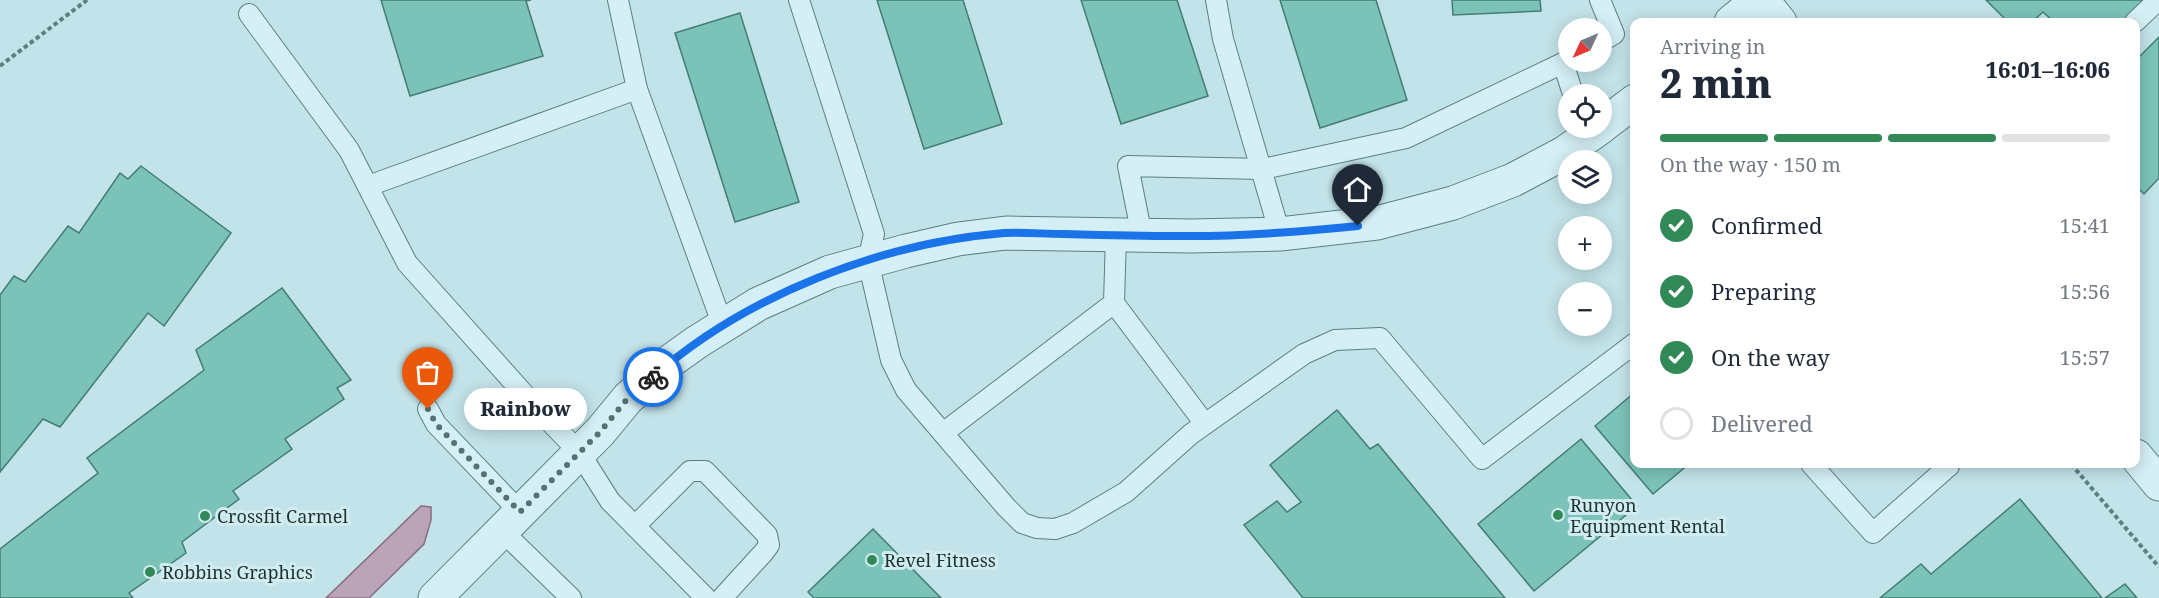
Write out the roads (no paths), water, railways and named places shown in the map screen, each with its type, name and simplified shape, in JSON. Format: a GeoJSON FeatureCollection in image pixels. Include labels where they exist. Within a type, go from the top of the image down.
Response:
{"type":"FeatureCollection","features":[{"type":"Feature","properties":{"kind":"street"},"geometry":{"type":"LineString","coordinates":[[1736,18],[1760,0],[1776,18]]}},
{"type":"Feature","properties":{"kind":"street"},"geometry":{"type":"LineString","coordinates":[[1612,117],[1630,104]]}},
{"type":"Feature","properties":{"kind":"street"},"geometry":{"type":"LineString","coordinates":[[435,598],[600,432],[628,398],[653,377],[698,342],[758,304],[830,272],[958,239],[1006,233],[1280,234],[1377,224],[1453,203],[1513,180],[1564,153],[1583,138]]}},
{"type":"Feature","properties":{"kind":"street"},"geometry":{"type":"LineString","coordinates":[[2140,461],[2159,484]]}},
{"type":"Feature","properties":{"kind":"lane"},"geometry":{"type":"LineString","coordinates":[[618,0],[637,89],[723,326]]}},
{"type":"Feature","properties":{"kind":"lane"},"geometry":{"type":"LineString","coordinates":[[799,0],[874,234],[868,261],[891,360],[906,390],[1022,523],[1037,528],[1055,529],[1073,523],[1126,492],[1191,434],[1304,354],[1335,340],[1380,338],[1482,459],[1630,347]]}},
{"type":"Feature","properties":{"kind":"lane"},"geometry":{"type":"LineString","coordinates":[[1216,0],[1223,39],[1263,169],[1280,234]]}},
{"type":"Feature","properties":{"kind":"lane"},"geometry":{"type":"LineString","coordinates":[[1600,0],[1607,18]]}},
{"type":"Feature","properties":{"kind":"lane"},"geometry":{"type":"LineString","coordinates":[[2139,18],[2158,0]]}},
{"type":"Feature","properties":{"kind":"lane"},"geometry":{"type":"LineString","coordinates":[[249,14],[349,150],[406,263],[579,452],[610,501],[706,598]]}},
{"type":"Feature","properties":{"kind":"lane"},"geometry":{"type":"LineString","coordinates":[[943,433],[1113,303],[1129,235],[1128,166],[1263,169],[1406,138],[1558,66]]}},
{"type":"Feature","properties":{"kind":"lane"},"geometry":{"type":"LineString","coordinates":[[368,186],[637,89]]}},
{"type":"Feature","properties":{"kind":"lane"},"geometry":{"type":"LineString","coordinates":[[1113,303],[1205,424]]}},
{"type":"Feature","properties":{"kind":"lane"},"geometry":{"type":"LineString","coordinates":[[428,409],[436,424],[571,598]]}},
{"type":"Feature","properties":{"kind":"lane"},"geometry":{"type":"LineString","coordinates":[[1815,468],[1873,533],[1947,468]]}},
{"type":"Feature","properties":{"kind":"lane"},"geometry":{"type":"LineString","coordinates":[[635,526],[690,471],[705,471],[759,525],[767,535],[769,545],[722,598]]}},
{"type":"Feature","properties":{"kind":"place","name":"Rainbow"},"geometry":{"type":"Point","coordinates":[428,409]}},
{"type":"Feature","properties":{"kind":"place","name":"Runyon Equipment Rental"},"geometry":{"type":"Point","coordinates":[1558,515]}},
{"type":"Feature","properties":{"kind":"place","name":"Crossfit Carmel"},"geometry":{"type":"Point","coordinates":[205,516]}},
{"type":"Feature","properties":{"kind":"place","name":"Revel Fitness"},"geometry":{"type":"Point","coordinates":[872,560]}},
{"type":"Feature","properties":{"kind":"place","name":"Robbins Graphics"},"geometry":{"type":"Point","coordinates":[150,572]}}]}
